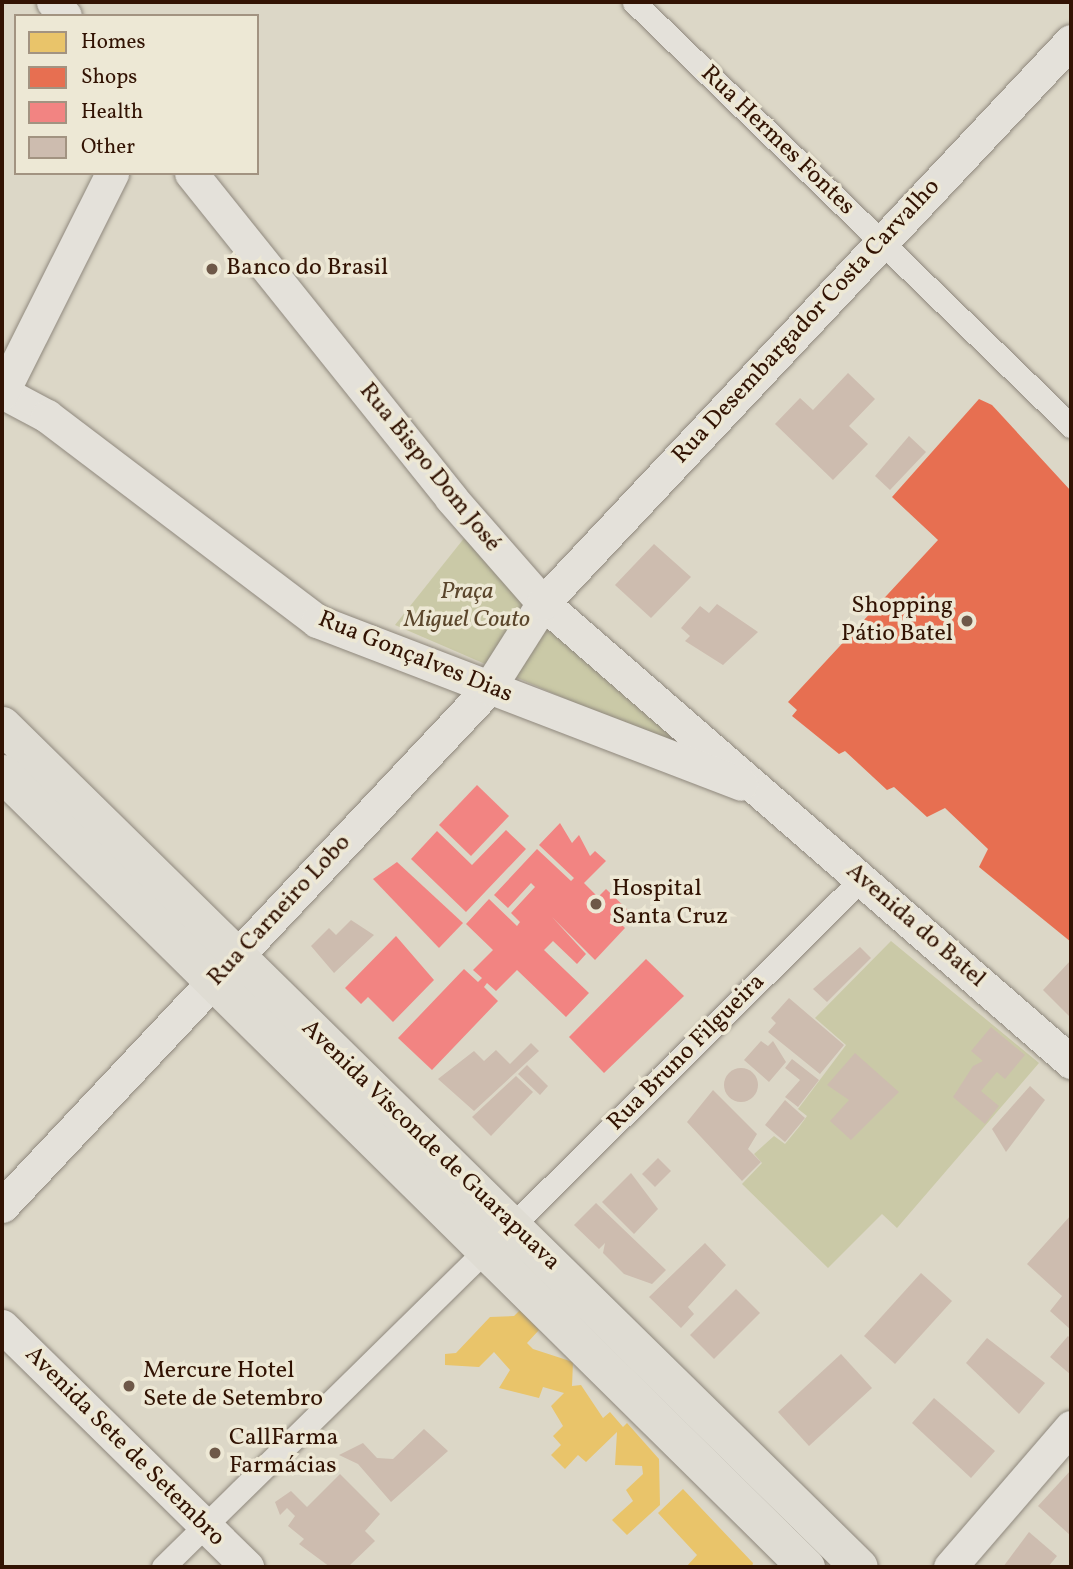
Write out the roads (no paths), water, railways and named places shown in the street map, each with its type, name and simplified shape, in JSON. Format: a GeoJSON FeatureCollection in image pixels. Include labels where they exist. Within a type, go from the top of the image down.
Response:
{"type":"FeatureCollection","features":[{"type":"Feature","properties":{"kind":"main road","name":"Rua Desembargador Costa Carvalho"},"geometry":{"type":"LineString","coordinates":[[543,603],[1071,41]]}},
{"type":"Feature","properties":{"kind":"main road"},"geometry":{"type":"LineString","coordinates":[[2,392],[111,175]]}},
{"type":"Feature","properties":{"kind":"main road","name":"Rua Bispo Dom José"},"geometry":{"type":"LineString","coordinates":[[193,175],[451,498],[543,603],[759,791]]}},
{"type":"Feature","properties":{"kind":"main road","name":"Rua Gonçalves Dias"},"geometry":{"type":"LineString","coordinates":[[2,392],[47,416],[317,621],[759,791]]}},
{"type":"Feature","properties":{"kind":"main road","name":"Rua Carneiro Lobo"},"geometry":{"type":"LineString","coordinates":[[2,1206],[489,688],[543,603]]}},
{"type":"Feature","properties":{"kind":"main road","name":"Avenida Visconde de Guarapuava"},"geometry":{"type":"LineString","coordinates":[[2,725],[859,1567]]}},
{"type":"Feature","properties":{"kind":"main road","name":"Avenida Visconde de Guarapuava"},"geometry":{"type":"LineString","coordinates":[[2,773],[806,1567]]}},
{"type":"Feature","properties":{"kind":"main road","name":"Avenida do Batel"},"geometry":{"type":"LineString","coordinates":[[759,791],[1071,1062]]}},
{"type":"Feature","properties":{"kind":"main road"},"geometry":{"type":"LineString","coordinates":[[306,1024],[321,1090]]}},
{"type":"Feature","properties":{"kind":"main road","name":"Avenida Sete de Setembro"},"geometry":{"type":"LineString","coordinates":[[2,1326],[247,1567]]}},
{"type":"Feature","properties":{"kind":"main road"},"geometry":{"type":"LineString","coordinates":[[950,1567],[1071,1427]]}},
{"type":"Feature","properties":{"kind":"street","name":"Rua Hermes Fontes"},"geometry":{"type":"LineString","coordinates":[[634,2],[1071,426]]}},
{"type":"Feature","properties":{"kind":"street","name":"Rua Bruno Filgueira"},"geometry":{"type":"LineString","coordinates":[[512,1226],[861,879]]}},
{"type":"Feature","properties":{"kind":"street"},"geometry":{"type":"LineString","coordinates":[[163,1567],[485,1251]]}},
{"type":"Feature","properties":{"kind":"place","name":"Banco do Brasil"},"geometry":{"type":"Point","coordinates":[212,269]}},
{"type":"Feature","properties":{"kind":"place","name":"Shopping Pátio Batel"},"geometry":{"type":"Point","coordinates":[967,621]}},
{"type":"Feature","properties":{"kind":"place","name":"Hospital Santa Cruz"},"geometry":{"type":"Point","coordinates":[596,904]}},
{"type":"Feature","properties":{"kind":"place","name":"Mercure Hotel Sete de Setembro"},"geometry":{"type":"Point","coordinates":[129,1386]}},
{"type":"Feature","properties":{"kind":"place","name":"CallFarma Farmácias"},"geometry":{"type":"Point","coordinates":[215,1453]}},
{"type":"Feature","properties":{"kind":"park label","name":"Praça Miguel Couto"},"geometry":{"type":"Point","coordinates":[467,607]}}]}
